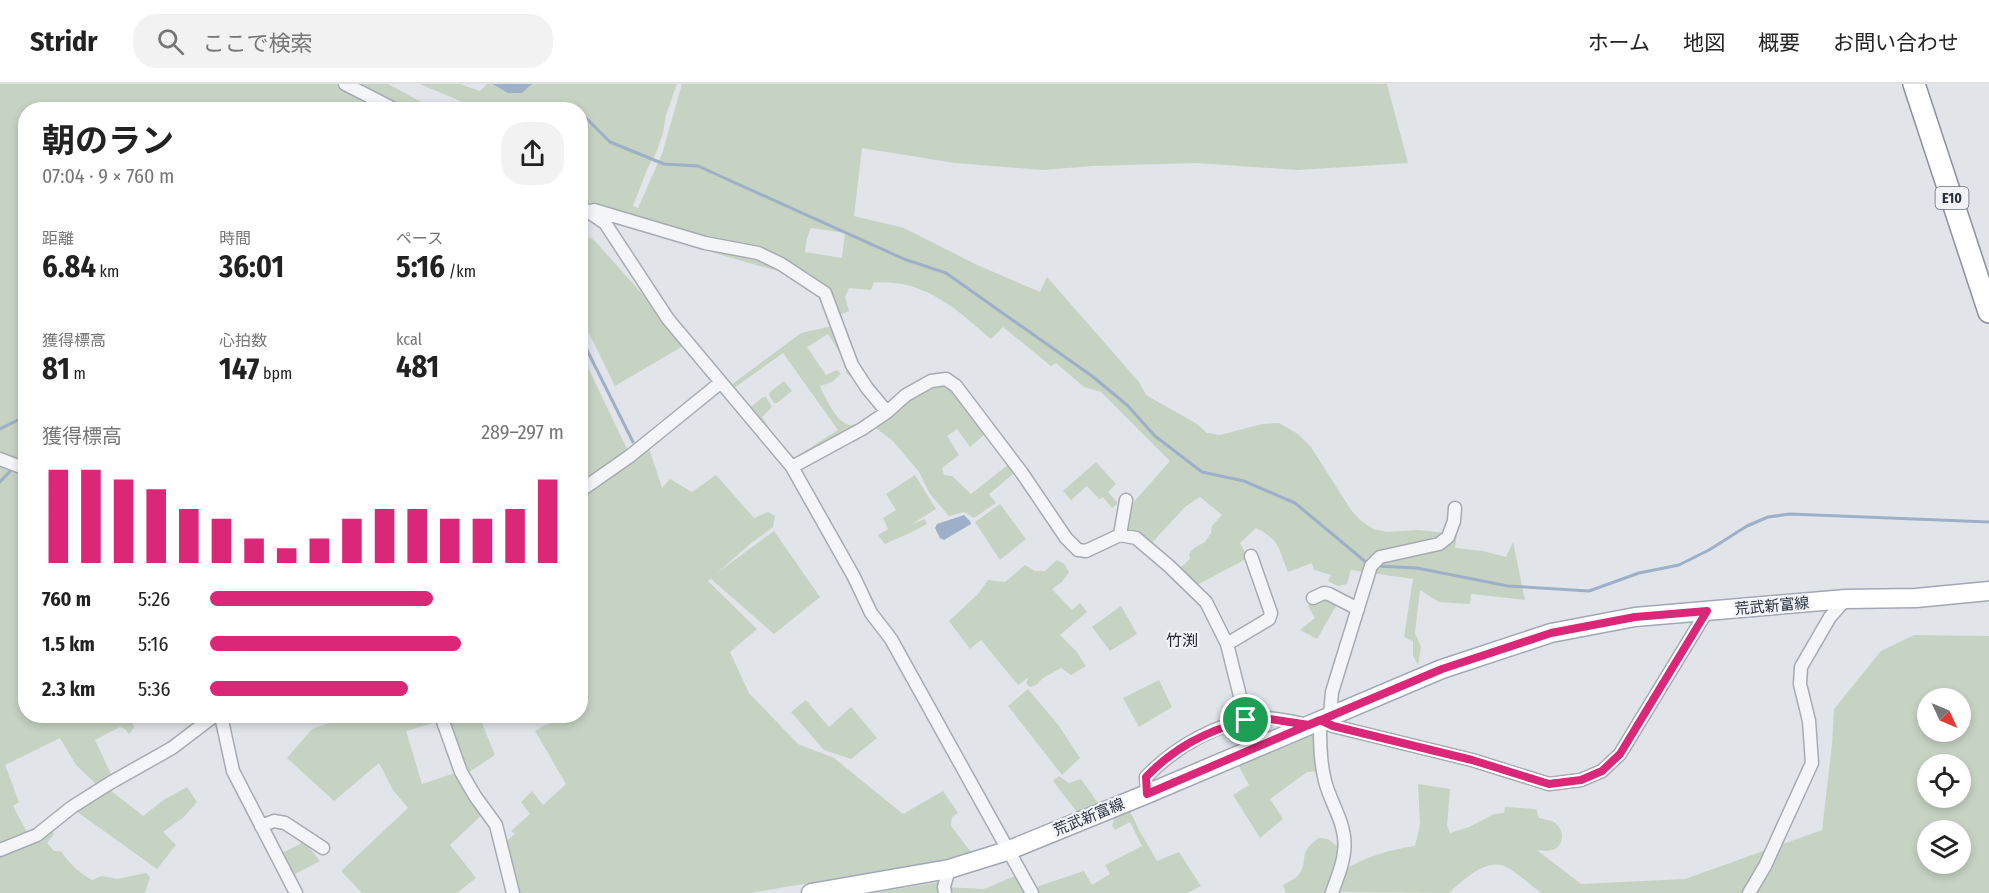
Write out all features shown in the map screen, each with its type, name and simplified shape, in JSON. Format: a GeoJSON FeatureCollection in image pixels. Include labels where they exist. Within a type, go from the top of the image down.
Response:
{"type":"FeatureCollection","features":[{"type":"Feature","properties":{"kind":"highway","name":"E10"},"geometry":{"type":"LineString","coordinates":[[1914,84],[1989,312]]}},
{"type":"Feature","properties":{"kind":"main road","name":"荒武新富線"},"geometry":{"type":"LineString","coordinates":[[811,893],[949,869],[1007,851],[1442,669],[1551,633],[1635,617],[1846,599],[1916,598],[1989,591]]}},
{"type":"Feature","properties":{"kind":"street"},"geometry":{"type":"LineString","coordinates":[[345,84],[380,102]]}},
{"type":"Feature","properties":{"kind":"street"},"geometry":{"type":"LineString","coordinates":[[588,208],[705,243],[758,253],[781,264],[825,293],[852,365],[887,412]]}},
{"type":"Feature","properties":{"kind":"street"},"geometry":{"type":"LineString","coordinates":[[588,211],[605,223],[668,319],[792,467],[854,577],[871,613],[891,639],[1032,893]]}},
{"type":"Feature","properties":{"kind":"street"},"geometry":{"type":"LineString","coordinates":[[792,467],[862,429],[887,412],[906,395],[932,381],[946,379],[956,386],[1022,473],[1066,538],[1078,550],[1086,551],[1120,535],[1136,538],[1206,602],[1227,645],[1246,720]]}},
{"type":"Feature","properties":{"kind":"street"},"geometry":{"type":"LineString","coordinates":[[588,485],[630,456],[720,383]]}},
{"type":"Feature","properties":{"kind":"street"},"geometry":{"type":"LineString","coordinates":[[1120,535],[1126,500]]}},
{"type":"Feature","properties":{"kind":"street"},"geometry":{"type":"LineString","coordinates":[[1332,893],[1345,852],[1344,834],[1338,812],[1329,796],[1324,780],[1320,720],[1332,692],[1371,566],[1380,557],[1439,544],[1448,537],[1454,520],[1455,508]]}},
{"type":"Feature","properties":{"kind":"street"},"geometry":{"type":"LineString","coordinates":[[1227,645],[1269,619],[1271,613],[1251,556]]}},
{"type":"Feature","properties":{"kind":"street"},"geometry":{"type":"LineString","coordinates":[[1313,598],[1324,593],[1329,594],[1358,609]]}},
{"type":"Feature","properties":{"kind":"street"},"geometry":{"type":"LineString","coordinates":[[1749,893],[1765,866],[1812,763],[1809,721],[1800,684],[1801,667],[1830,617],[1846,599]]}},
{"type":"Feature","properties":{"kind":"street"},"geometry":{"type":"LineString","coordinates":[[1147,794],[1146,777],[1181,746],[1224,727],[1246,720],[1263,718],[1320,720],[1333,726],[1472,760],[1549,784],[1581,780],[1602,771],[1620,754],[1707,611]]}},
{"type":"Feature","properties":{"kind":"street"},"geometry":{"type":"LineString","coordinates":[[0,850],[37,835],[72,807],[172,748],[205,723]]}},
{"type":"Feature","properties":{"kind":"street"},"geometry":{"type":"LineString","coordinates":[[223,723],[233,771],[296,893]]}},
{"type":"Feature","properties":{"kind":"street"},"geometry":{"type":"LineString","coordinates":[[444,723],[461,772],[496,825],[513,893]]}},
{"type":"Feature","properties":{"kind":"street"},"geometry":{"type":"LineString","coordinates":[[261,826],[274,821],[285,823],[323,848]]}},
{"type":"Feature","properties":{"kind":"street"},"geometry":{"type":"LineString","coordinates":[[945,893],[944,887],[949,869]]}},
{"type":"Feature","properties":{"kind":"green space"},"geometry":{"type":"Polygon","coordinates":[[[0,84],[336,84],[373,102],[18,102],[18,468],[15,470],[18,472],[18,723],[133,723],[134,728],[129,734],[120,727],[95,740],[112,776],[98,786],[76,765],[60,738],[5,765],[19,802],[13,806],[28,834],[0,846],[0,84]]]}},
{"type":"Feature","properties":{"kind":"green space"},"geometry":{"type":"Polygon","coordinates":[[[355,84],[388,84],[421,102],[390,102],[355,84]]]}},
{"type":"Feature","properties":{"kind":"green space"},"geometry":{"type":"Polygon","coordinates":[[[420,84],[460,84],[480,91],[487,84],[491,84],[509,93],[522,93],[532,84],[677,84],[657,151],[648,167],[633,206],[638,208],[662,154],[682,84],[1387,84],[1408,163],[1297,170],[1197,163],[1043,170],[955,163],[862,148],[854,216],[904,228],[975,264],[1040,292],[1047,277],[1139,382],[1146,395],[1197,424],[1207,433],[1220,435],[1262,424],[1279,423],[1298,434],[1311,447],[1351,510],[1373,529],[1387,532],[1418,530],[1457,534],[1455,548],[1483,551],[1506,557],[1513,542],[1525,600],[1471,594],[1470,604],[1439,602],[1420,590],[1415,633],[1421,647],[1418,665],[1413,656],[1413,641],[1404,637],[1413,579],[1351,570],[1347,584],[1338,586],[1328,581],[1331,575],[1314,570],[1312,563],[1288,572],[1274,541],[1256,528],[1240,543],[1248,558],[1191,588],[1175,572],[1190,559],[1189,554],[1194,548],[1205,542],[1211,533],[1212,526],[1222,515],[1200,497],[1185,507],[1147,548],[1120,535],[1124,513],[1170,461],[1101,392],[1084,387],[1056,363],[1051,366],[1003,327],[991,339],[939,298],[915,287],[899,283],[874,282],[871,290],[849,288],[845,297],[849,311],[834,317],[825,293],[789,269],[781,272],[718,254],[610,218],[639,224],[588,203],[588,102],[463,102],[420,84]],[[811,228],[805,252],[842,258],[845,233],[811,228]]]}},
{"type":"Feature","properties":{"kind":"green space"},"geometry":{"type":"Polygon","coordinates":[[[588,236],[595,241],[645,297],[683,346],[615,386],[588,331],[588,236]]]}},
{"type":"Feature","properties":{"kind":"green space"},"geometry":{"type":"Polygon","coordinates":[[[837,325],[856,381],[846,373],[846,363],[828,334],[807,347],[826,375],[837,370],[841,374],[832,382],[820,386],[825,397],[837,416],[847,424],[860,423],[881,408],[884,414],[792,465],[747,410],[763,397],[766,397],[772,407],[762,417],[778,441],[794,458],[838,430],[783,353],[730,391],[727,388],[801,333],[837,325]]]}},
{"type":"Feature","properties":{"kind":"green space"},"geometry":{"type":"Polygon","coordinates":[[[588,368],[630,455],[647,442],[662,488],[670,479],[692,492],[716,475],[754,518],[768,512],[775,516],[773,527],[717,573],[774,531],[820,597],[774,634],[711,579],[708,581],[757,629],[730,652],[749,693],[798,744],[834,758],[903,814],[943,791],[958,813],[952,817],[951,826],[971,852],[939,861],[750,893],[513,893],[501,846],[515,834],[511,831],[530,814],[521,802],[532,791],[543,805],[566,784],[535,731],[545,725],[588,723],[588,368]]]}},
{"type":"Feature","properties":{"kind":"green space"},"geometry":{"type":"Polygon","coordinates":[[[784,381],[792,391],[774,403],[769,395],[770,392],[784,381]]]}},
{"type":"Feature","properties":{"kind":"green space"},"geometry":{"type":"Polygon","coordinates":[[[944,383],[952,389],[985,434],[970,447],[957,429],[947,436],[959,455],[942,468],[944,475],[952,476],[971,494],[1009,464],[1014,471],[989,494],[996,503],[974,518],[964,512],[949,516],[930,494],[919,472],[893,441],[873,426],[934,385],[944,383]]]}},
{"type":"Feature","properties":{"kind":"green space"},"geometry":{"type":"Polygon","coordinates":[[[1096,462],[1116,484],[1108,492],[1118,503],[1112,508],[1103,497],[1099,499],[1087,486],[1071,500],[1063,491],[1096,462]]]}},
{"type":"Feature","properties":{"kind":"green space"},"geometry":{"type":"Polygon","coordinates":[[[915,475],[936,509],[912,524],[925,519],[927,524],[885,544],[878,535],[888,529],[883,518],[896,510],[886,494],[915,475]]]}},
{"type":"Feature","properties":{"kind":"green space"},"geometry":{"type":"Polygon","coordinates":[[[1000,504],[1026,539],[1000,560],[975,522],[1000,504]]]}},
{"type":"Feature","properties":{"kind":"green space"},"geometry":{"type":"Polygon","coordinates":[[[1057,560],[1064,564],[1069,572],[1062,582],[1052,589],[1072,610],[1080,603],[1087,612],[1060,635],[1076,651],[1086,666],[1071,675],[1061,668],[1030,687],[1026,683],[1029,677],[1018,685],[981,640],[970,649],[949,621],[978,594],[988,580],[1005,582],[1025,565],[1035,571],[1045,571],[1057,560]]]}},
{"type":"Feature","properties":{"kind":"green space"},"geometry":{"type":"Polygon","coordinates":[[[1318,595],[1340,599],[1317,639],[1300,630],[1315,618],[1308,606],[1318,595]]]}},
{"type":"Feature","properties":{"kind":"green space"},"geometry":{"type":"Polygon","coordinates":[[[1121,606],[1137,634],[1110,651],[1092,627],[1121,606]]]}},
{"type":"Feature","properties":{"kind":"green space"},"geometry":{"type":"Polygon","coordinates":[[[1914,635],[1989,636],[1989,893],[1541,893],[1515,872],[1499,865],[1491,865],[1475,872],[1449,893],[1340,892],[1345,869],[1379,854],[1415,846],[1420,824],[1418,784],[1450,789],[1447,826],[1450,833],[1469,827],[1494,814],[1504,813],[1505,807],[1536,809],[1539,818],[1552,821],[1558,825],[1562,833],[1561,841],[1556,848],[1548,851],[1537,850],[1581,884],[1685,879],[1822,830],[1834,709],[1881,651],[1914,635]]]}},
{"type":"Feature","properties":{"kind":"green space"},"geometry":{"type":"Polygon","coordinates":[[[1159,680],[1172,707],[1139,727],[1123,698],[1159,680]]]}},
{"type":"Feature","properties":{"kind":"green space"},"geometry":{"type":"Polygon","coordinates":[[[1028,689],[1059,726],[1080,758],[1062,775],[1008,706],[1028,689]]]}},
{"type":"Feature","properties":{"kind":"green space"},"geometry":{"type":"Polygon","coordinates":[[[806,700],[829,727],[851,707],[877,738],[851,759],[824,750],[791,712],[806,700]]]}},
{"type":"Feature","properties":{"kind":"green space"},"geometry":{"type":"Polygon","coordinates":[[[329,723],[433,723],[406,731],[422,784],[461,771],[444,723],[482,723],[495,755],[463,776],[486,811],[450,845],[476,878],[457,893],[362,893],[341,871],[408,808],[393,790],[379,763],[334,801],[287,758],[312,729],[329,723]]]}},
{"type":"Feature","properties":{"kind":"green space"},"geometry":{"type":"Polygon","coordinates":[[[1320,727],[1323,771],[1307,772],[1270,799],[1283,819],[1260,838],[1233,795],[1249,785],[1237,763],[1320,727]]]}},
{"type":"Feature","properties":{"kind":"green space"},"geometry":{"type":"Polygon","coordinates":[[[1059,776],[1069,783],[1081,779],[1098,803],[1077,812],[1053,781],[1059,776]]]}},
{"type":"Feature","properties":{"kind":"green space"},"geometry":{"type":"Polygon","coordinates":[[[187,787],[197,802],[184,817],[163,832],[176,845],[157,869],[76,811],[109,789],[143,816],[165,799],[187,787]]]}},
{"type":"Feature","properties":{"kind":"green space"},"geometry":{"type":"Polygon","coordinates":[[[1129,809],[1157,861],[1179,852],[1201,886],[1187,893],[1039,893],[1036,887],[1084,871],[1092,885],[1110,874],[1105,865],[1142,846],[1130,822],[1115,830],[1112,826],[1116,814],[1129,809]]]}},
{"type":"Feature","properties":{"kind":"green space"},"geometry":{"type":"Polygon","coordinates":[[[51,830],[54,834],[47,843],[54,851],[61,851],[87,877],[92,880],[102,876],[117,879],[146,873],[150,877],[145,893],[0,893],[0,855],[51,830]]]}},
{"type":"Feature","properties":{"kind":"green space"},"geometry":{"type":"Polygon","coordinates":[[[1319,838],[1328,839],[1345,852],[1332,893],[1286,893],[1283,885],[1298,876],[1304,864],[1305,852],[1319,838]]]}},
{"type":"Feature","properties":{"kind":"green space"},"geometry":{"type":"Polygon","coordinates":[[[304,842],[320,861],[291,876],[280,854],[304,842]]]}},
{"type":"Feature","properties":{"kind":"green space"},"geometry":{"type":"Polygon","coordinates":[[[1015,876],[1027,893],[873,893],[946,881],[945,887],[984,889],[1015,876]]]}},
{"type":"Feature","properties":{"kind":"water"},"geometry":{"type":"Polygon","coordinates":[[[492,84],[532,84],[522,93],[508,93],[492,84]]]}},
{"type":"Feature","properties":{"kind":"water"},"geometry":{"type":"Polygon","coordinates":[[[964,515],[971,524],[944,540],[940,538],[935,528],[937,524],[964,515]]]}},
{"type":"Feature","properties":{"kind":"waterway"},"geometry":{"type":"LineString","coordinates":[[588,120],[610,142],[664,164],[698,166],[904,259],[946,273],[1092,376],[1127,405],[1155,436],[1202,472],[1244,481],[1295,503],[1367,563]]}},
{"type":"Feature","properties":{"kind":"waterway"},"geometry":{"type":"LineString","coordinates":[[588,352],[633,442]]}},
{"type":"Feature","properties":{"kind":"waterway"},"geometry":{"type":"LineString","coordinates":[[0,429],[18,420]]}},
{"type":"Feature","properties":{"kind":"waterway"},"geometry":{"type":"LineString","coordinates":[[0,482],[13,468]]}},
{"type":"Feature","properties":{"kind":"waterway"},"geometry":{"type":"LineString","coordinates":[[1376,566],[1417,568],[1508,586],[1589,591],[1639,573],[1679,565],[1709,550],[1747,526],[1768,517],[1790,514],[1989,522]]}},
{"type":"Feature","properties":{"kind":"district","name":"竹渕"},"geometry":{"type":"Point","coordinates":[1182,640]}},
{"type":"Feature","properties":{"kind":"route"},"geometry":{"type":"LineString","coordinates":[[1246,720],[1181,746],[1146,777],[1147,794],[1320,720],[1333,726],[1472,760],[1549,784],[1581,780],[1602,771],[1620,754],[1707,611],[1635,617],[1551,633],[1442,669],[1309,725],[1263,718],[1246,720]]}}]}
